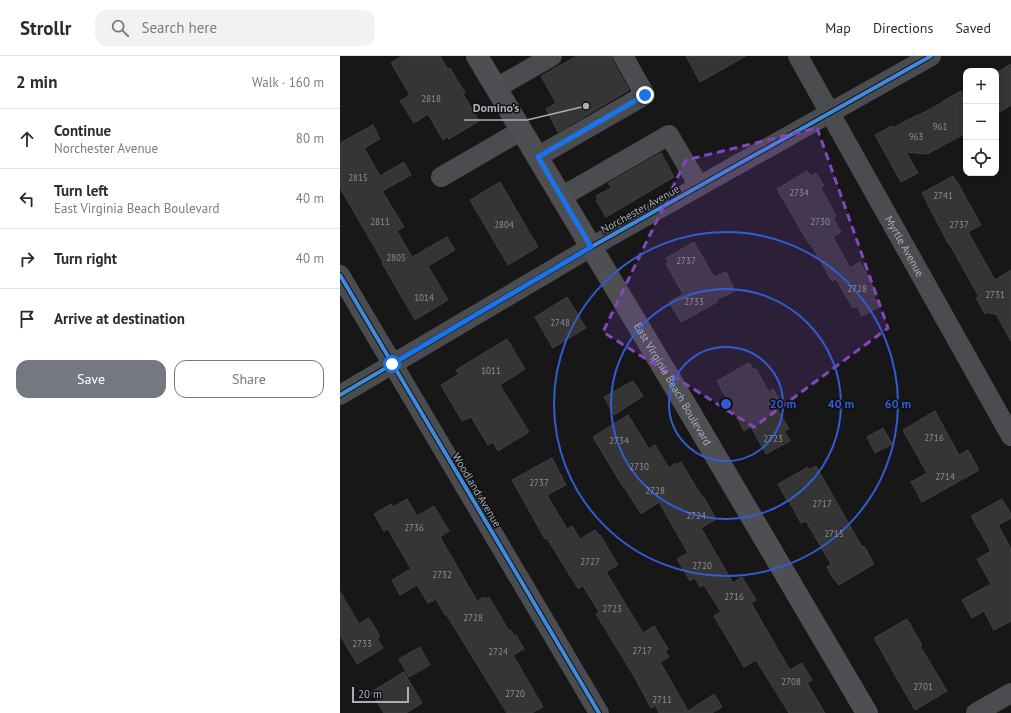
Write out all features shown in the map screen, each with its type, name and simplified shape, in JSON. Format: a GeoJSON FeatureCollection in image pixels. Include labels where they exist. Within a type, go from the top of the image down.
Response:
{"type":"FeatureCollection","features":[{"type":"Feature","properties":{"kind":"main road","name":"East Virginia Beach Boulevard"},"geometry":{"type":"LineString","coordinates":[[477,56],[688,409],[867,713]]}},
{"type":"Feature","properties":{"kind":"street"},"geometry":{"type":"LineString","coordinates":[[496,88],[552,56]]}},
{"type":"Feature","properties":{"kind":"street"},"geometry":{"type":"LineString","coordinates":[[538,157],[645,95],[623,56]]}},
{"type":"Feature","properties":{"kind":"street","name":"Myrtle Avenue"},"geometry":{"type":"LineString","coordinates":[[798,56],[1011,436]]}},
{"type":"Feature","properties":{"kind":"street","name":"Norchester Avenue"},"geometry":{"type":"LineString","coordinates":[[340,395],[591,247],[931,56]]}},
{"type":"Feature","properties":{"kind":"street"},"geometry":{"type":"LineString","coordinates":[[442,177],[522,130]]}},
{"type":"Feature","properties":{"kind":"street"},"geometry":{"type":"LineString","coordinates":[[561,197],[669,135],[699,186]]}},
{"type":"Feature","properties":{"kind":"street","name":"Woodland Avenue"},"geometry":{"type":"LineString","coordinates":[[340,275],[600,713]]}},
{"type":"Feature","properties":{"kind":"street"},"geometry":{"type":"LineString","coordinates":[[976,713],[1011,693]]}},
{"type":"Feature","properties":{"kind":"highlighted area"},"geometry":{"type":"Polygon","coordinates":[[[817,128],[888,328],[754,427],[603,332],[686,160],[817,128]]]}},
{"type":"Feature","properties":{"kind":"building"},"geometry":{"type":"Polygon","coordinates":[[[402,56],[440,56],[447,68],[450,68],[465,93],[463,94],[479,121],[449,139],[447,137],[443,140],[428,114],[414,123],[400,101],[410,95],[391,63],[402,56]]]}},
{"type":"Feature","properties":{"kind":"building"},"geometry":{"type":"Polygon","coordinates":[[[577,56],[612,56],[613,62],[629,90],[558,132],[546,109],[556,103],[541,76],[577,56]]]}},
{"type":"Feature","properties":{"kind":"building"},"geometry":{"type":"Polygon","coordinates":[[[686,56],[746,56],[700,82],[686,56]]]}},
{"type":"Feature","properties":{"kind":"building"},"geometry":{"type":"Polygon","coordinates":[[[1011,64],[1011,105],[999,112],[999,104],[999,71],[1011,64]]]}},
{"type":"Feature","properties":{"kind":"building"},"geometry":{"type":"Polygon","coordinates":[[[961,91],[963,95],[963,135],[927,154],[906,152],[918,173],[901,182],[875,135],[917,116],[961,91]]]}},
{"type":"Feature","properties":{"kind":"building"},"geometry":{"type":"Polygon","coordinates":[[[373,125],[380,139],[364,148],[380,176],[404,162],[411,175],[382,191],[404,227],[397,231],[412,257],[447,237],[455,250],[428,266],[448,300],[415,320],[340,188],[340,143],[373,125]]]}},
{"type":"Feature","properties":{"kind":"building"},"geometry":{"type":"Polygon","coordinates":[[[661,153],[674,177],[606,217],[596,200],[598,199],[596,196],[611,188],[608,183],[661,153]]]}},
{"type":"Feature","properties":{"kind":"building"},"geometry":{"type":"Polygon","coordinates":[[[807,171],[810,176],[816,173],[824,186],[821,188],[836,216],[833,218],[841,232],[833,237],[850,268],[860,262],[877,294],[874,297],[879,307],[862,316],[857,306],[853,308],[836,279],[832,281],[777,189],[807,171]]]}},
{"type":"Feature","properties":{"kind":"building"},"geometry":{"type":"Polygon","coordinates":[[[953,176],[981,225],[968,232],[995,280],[1011,270],[1011,341],[996,314],[994,315],[993,313],[991,314],[989,312],[985,314],[976,298],[979,297],[948,243],[922,193],[953,176]]]}},
{"type":"Feature","properties":{"kind":"building"},"geometry":{"type":"Polygon","coordinates":[[[500,182],[538,247],[508,265],[470,200],[500,182]]]}},
{"type":"Feature","properties":{"kind":"building"},"geometry":{"type":"Polygon","coordinates":[[[694,242],[714,277],[726,272],[735,291],[716,300],[717,302],[681,322],[669,302],[683,294],[666,264],[668,262],[666,258],[694,242]]]}},
{"type":"Feature","properties":{"kind":"building"},"geometry":{"type":"Polygon","coordinates":[[[567,297],[586,328],[553,348],[535,317],[567,297]]]}},
{"type":"Feature","properties":{"kind":"building"},"geometry":{"type":"Polygon","coordinates":[[[507,339],[525,369],[500,385],[529,432],[498,451],[493,442],[488,445],[471,417],[462,421],[441,385],[459,374],[456,370],[507,339]]]}},
{"type":"Feature","properties":{"kind":"building"},"geometry":{"type":"Polygon","coordinates":[[[748,363],[754,370],[756,369],[769,392],[773,389],[784,407],[778,410],[789,429],[784,431],[790,441],[766,454],[751,427],[744,431],[717,381],[748,363]]]}},
{"type":"Feature","properties":{"kind":"building"},"geometry":{"type":"Polygon","coordinates":[[[633,381],[643,396],[614,415],[604,397],[633,381]]]}},
{"type":"Feature","properties":{"kind":"building"},"geometry":{"type":"Polygon","coordinates":[[[935,411],[959,455],[968,450],[979,470],[922,502],[911,482],[927,473],[903,430],[935,411]]]}},
{"type":"Feature","properties":{"kind":"building"},"geometry":{"type":"Polygon","coordinates":[[[628,415],[649,449],[655,445],[669,468],[676,463],[677,465],[681,462],[716,519],[701,528],[733,583],[742,577],[756,600],[751,603],[790,670],[802,663],[812,680],[807,683],[825,713],[789,713],[756,660],[744,667],[714,616],[721,612],[704,585],[700,587],[695,578],[690,581],[677,559],[688,553],[659,502],[641,514],[623,487],[593,437],[628,415]]]}},
{"type":"Feature","properties":{"kind":"building"},"geometry":{"type":"Polygon","coordinates":[[[883,428],[892,444],[875,453],[867,437],[883,428]]]}},
{"type":"Feature","properties":{"kind":"building"},"geometry":{"type":"Polygon","coordinates":[[[552,458],[566,485],[547,495],[567,529],[572,526],[580,539],[595,530],[598,535],[600,535],[618,565],[606,572],[643,633],[654,626],[668,649],[665,651],[669,657],[660,662],[688,711],[714,694],[722,707],[712,713],[659,713],[656,706],[651,708],[635,678],[596,614],[599,612],[583,586],[578,589],[547,538],[545,539],[512,480],[552,458]]]}},
{"type":"Feature","properties":{"kind":"building"},"geometry":{"type":"Polygon","coordinates":[[[816,466],[862,547],[864,546],[874,564],[839,585],[832,577],[827,567],[831,564],[806,521],[801,523],[778,484],[808,467],[809,470],[816,466]]]}},
{"type":"Feature","properties":{"kind":"building"},"geometry":{"type":"Polygon","coordinates":[[[407,499],[417,516],[434,506],[449,531],[440,537],[477,601],[484,597],[485,599],[489,597],[509,631],[511,630],[514,636],[516,635],[524,649],[513,655],[543,707],[532,713],[507,713],[436,599],[428,603],[417,585],[400,595],[392,580],[411,569],[388,529],[384,531],[374,514],[391,504],[393,507],[407,499]]]}},
{"type":"Feature","properties":{"kind":"building"},"geometry":{"type":"Polygon","coordinates":[[[1002,499],[1011,514],[1011,518],[998,525],[1011,549],[1011,621],[994,630],[984,611],[972,618],[962,600],[991,584],[977,559],[991,551],[971,516],[1002,499]]]}},
{"type":"Feature","properties":{"kind":"building"},"geometry":{"type":"Polygon","coordinates":[[[340,591],[359,624],[369,618],[380,636],[377,638],[383,648],[357,664],[340,635],[340,591]]]}},
{"type":"Feature","properties":{"kind":"building"},"geometry":{"type":"Polygon","coordinates":[[[907,619],[922,645],[920,646],[947,691],[915,710],[874,638],[907,619]]]}},
{"type":"Feature","properties":{"kind":"building"},"geometry":{"type":"Polygon","coordinates":[[[420,647],[430,665],[409,677],[399,659],[420,647]]]}},
{"type":"Feature","properties":{"kind":"building"},"geometry":{"type":"Polygon","coordinates":[[[404,672],[422,703],[406,713],[384,713],[371,692],[404,672]]]}},
{"type":"Feature","properties":{"kind":"cycle path"},"geometry":{"type":"LineString","coordinates":[[340,395],[591,247],[931,56]]}},
{"type":"Feature","properties":{"kind":"cycle path"},"geometry":{"type":"LineString","coordinates":[[340,275],[599,713]]}},
{"type":"Feature","properties":{"kind":"place","name":"Domino's"},"geometry":{"type":"Point","coordinates":[586,106]}},
{"type":"Feature","properties":{"kind":"route"},"geometry":{"type":"LineString","coordinates":[[392,364],[591,247],[538,157],[645,95]]}}]}
